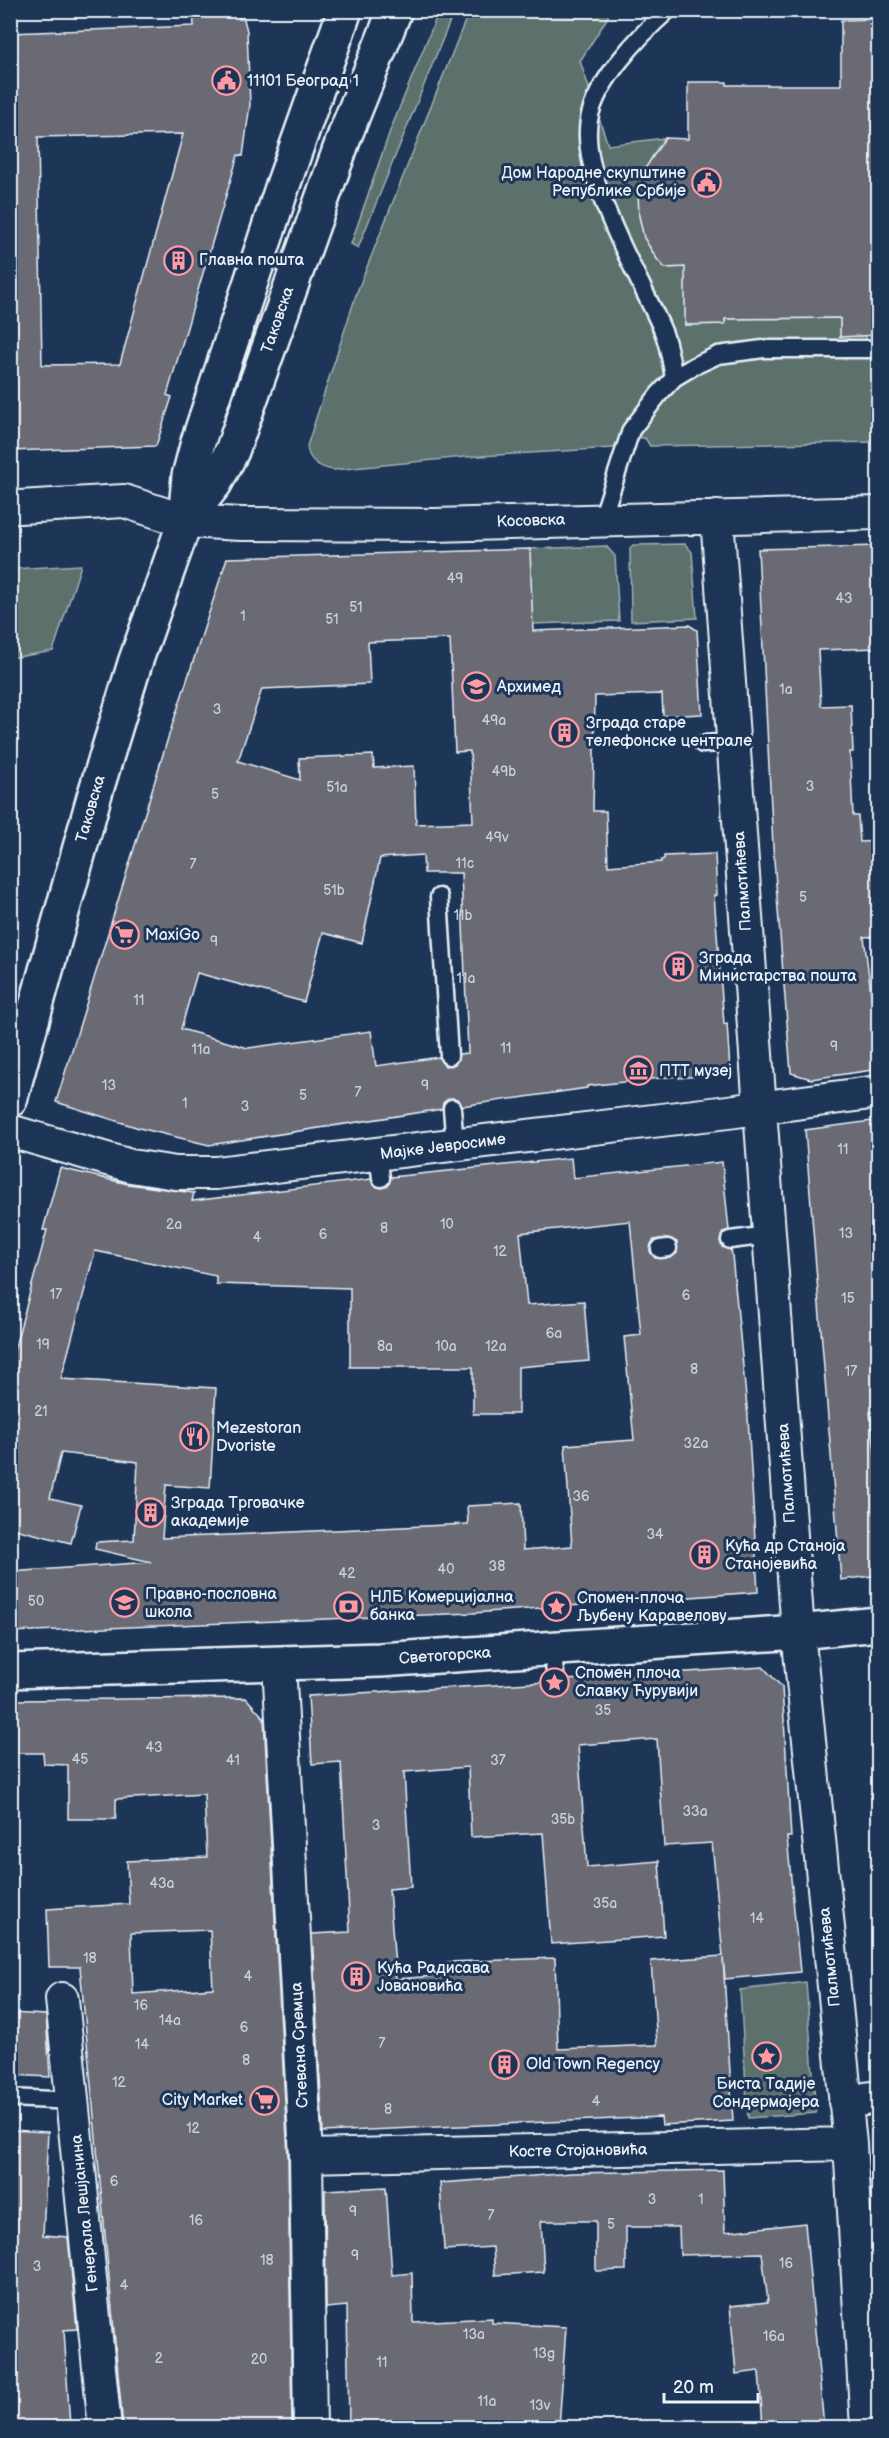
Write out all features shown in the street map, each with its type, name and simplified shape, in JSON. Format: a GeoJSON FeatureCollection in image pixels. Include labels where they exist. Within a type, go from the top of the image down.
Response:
{"type":"FeatureCollection","features":[{"type":"Feature","properties":{"kind":"main road","name":"Таковска"},"geometry":{"type":"LineString","coordinates":[[10,1100],[94,797],[135,663],[184,521],[189,476],[198,442],[282,188],[345,10]]}},
{"type":"Feature","properties":{"kind":"main road","name":"Таковска"},"geometry":{"type":"LineString","coordinates":[[184,521],[215,483],[232,451],[345,135],[391,23],[406,10]]}},
{"type":"Feature","properties":{"kind":"main road","name":"Светогорска"},"geometry":{"type":"LineString","coordinates":[[10,1671],[380,1660],[798,1632],[879,1624]]}},
{"type":"Feature","properties":{"kind":"street","name":"Косовска"},"geometry":{"type":"LineString","coordinates":[[10,505],[19,507],[124,501],[184,521],[241,524],[435,525],[879,513]]}},
{"type":"Feature","properties":{"kind":"street","name":"Палмотићева"},"geometry":{"type":"LineString","coordinates":[[717,518],[798,1632],[850,2144],[867,2427]]}},
{"type":"Feature","properties":{"kind":"street","name":"Мајке Јевросиме"},"geometry":{"type":"LineString","coordinates":[[10,1131],[131,1166],[176,1173],[380,1166],[455,1146],[879,1092]]}},
{"type":"Feature","properties":{"kind":"street","name":"Стевана Сремца"},"geometry":{"type":"LineString","coordinates":[[279,1663],[306,2156],[310,2427]]}},
{"type":"Feature","properties":{"kind":"street","name":"Генерала Лешјанина"},"geometry":{"type":"LineString","coordinates":[[62,1999],[105,2427]]}},
{"type":"Feature","properties":{"kind":"street"},"geometry":{"type":"LineString","coordinates":[[845,2102],[879,2097]]}},
{"type":"Feature","properties":{"kind":"street","name":"Косте Стојановића"},"geometry":{"type":"LineString","coordinates":[[306,2156],[850,2144]]}},
{"type":"Feature","properties":{"kind":"lane"},"geometry":{"type":"LineString","coordinates":[[668,10],[647,29],[604,81],[589,119],[589,158],[608,210],[663,332],[674,378]]}},
{"type":"Feature","properties":{"kind":"lane"},"geometry":{"type":"LineString","coordinates":[[603,519],[632,430],[674,378],[718,356],[743,351],[879,349]]}},
{"type":"Feature","properties":{"kind":"lane"},"geometry":{"type":"LineString","coordinates":[[703,744],[734,742]]}},
{"type":"Feature","properties":{"kind":"lane"},"geometry":{"type":"LineString","coordinates":[[439,897],[449,1056]]}},
{"type":"Feature","properties":{"kind":"lane"},"geometry":{"type":"LineString","coordinates":[[452,1108],[455,1146]]}},
{"type":"Feature","properties":{"kind":"lane"},"geometry":{"type":"LineString","coordinates":[[730,1240],[769,1235]]}},
{"type":"Feature","properties":{"kind":"lane"},"geometry":{"type":"LineString","coordinates":[[552,1648],[556,1681]]}},
{"type":"Feature","properties":{"kind":"lane"},"geometry":{"type":"LineString","coordinates":[[10,2098],[74,2102]]}},
{"type":"Feature","properties":{"kind":"green space"},"geometry":{"type":"Polygon","coordinates":[[[439,11],[454,11],[358,248],[351,244],[390,131],[439,11]]]}},
{"type":"Feature","properties":{"kind":"green space"},"geometry":{"type":"Polygon","coordinates":[[[469,11],[609,11],[608,17],[580,61],[608,145],[665,138],[646,170],[639,203],[640,220],[653,253],[665,268],[689,267],[685,325],[725,324],[725,319],[840,318],[841,336],[866,336],[866,340],[878,340],[878,442],[650,446],[645,438],[620,437],[613,448],[464,457],[334,470],[324,468],[312,460],[307,446],[357,292],[469,11]]]}},
{"type":"Feature","properties":{"kind":"green space"},"geometry":{"type":"Polygon","coordinates":[[[685,544],[692,552],[697,618],[631,621],[630,548],[633,545],[685,544]]]}},
{"type":"Feature","properties":{"kind":"green space"},"geometry":{"type":"Polygon","coordinates":[[[606,546],[615,556],[619,621],[532,624],[530,549],[606,546]]]}},
{"type":"Feature","properties":{"kind":"green space"},"geometry":{"type":"Polygon","coordinates":[[[81,565],[53,651],[11,658],[11,569],[81,565]]]}},
{"type":"Feature","properties":{"kind":"green space"},"geometry":{"type":"Polygon","coordinates":[[[806,1982],[816,2113],[748,2118],[740,1990],[806,1982]]]}},
{"type":"Feature","properties":{"kind":"building","name":"Главна пошта"},"geometry":{"type":"Polygon","coordinates":[[[193,10],[239,10],[239,19],[244,19],[247,31],[250,104],[243,156],[238,155],[167,395],[172,397],[156,446],[10,451],[10,33],[194,26],[193,10]],[[183,134],[38,137],[42,365],[120,364],[183,134]]]}},
{"type":"Feature","properties":{"kind":"building","name":"Дом Народне скупштине Републике Србије"},"geometry":{"type":"Polygon","coordinates":[[[879,19],[879,335],[840,337],[840,318],[725,319],[725,324],[685,325],[685,267],[665,268],[657,259],[644,238],[639,216],[638,193],[644,170],[665,138],[688,139],[688,82],[727,82],[727,85],[841,85],[841,20],[879,19]]]}},
{"type":"Feature","properties":{"kind":"building"},"geometry":{"type":"Polygon","coordinates":[[[879,546],[879,648],[818,650],[821,706],[851,705],[853,752],[850,752],[853,816],[858,816],[860,842],[879,841],[879,936],[864,937],[875,1024],[879,1023],[879,1069],[811,1079],[791,1073],[773,847],[758,549],[879,546]]]}},
{"type":"Feature","properties":{"kind":"building"},"geometry":{"type":"Polygon","coordinates":[[[530,549],[533,631],[689,625],[697,630],[702,714],[663,716],[662,694],[595,696],[593,811],[606,811],[608,866],[661,862],[664,856],[715,854],[717,895],[714,895],[724,1024],[727,1023],[730,1070],[727,1070],[727,1073],[587,1086],[587,1088],[462,1106],[457,1099],[451,1098],[443,1103],[442,1109],[209,1145],[139,1128],[56,1102],[168,738],[227,558],[530,549]],[[450,639],[368,642],[370,684],[262,689],[238,761],[300,780],[299,758],[373,755],[374,768],[414,766],[416,824],[473,822],[470,751],[455,752],[450,639]],[[423,855],[380,858],[362,943],[323,933],[304,1002],[197,973],[181,1029],[248,1048],[371,1031],[376,1066],[439,1057],[445,1066],[455,1064],[459,1054],[468,1053],[461,873],[424,873],[423,855]]]}},
{"type":"Feature","properties":{"kind":"building"},"geometry":{"type":"Polygon","coordinates":[[[879,1120],[879,1411],[870,1412],[879,1483],[879,1575],[841,1580],[805,1130],[879,1120]]]}},
{"type":"Feature","properties":{"kind":"building"},"geometry":{"type":"Polygon","coordinates":[[[571,1158],[573,1178],[722,1162],[729,1230],[723,1232],[720,1241],[722,1247],[731,1250],[732,1255],[748,1417],[758,1592],[473,1613],[10,1632],[10,1572],[151,1562],[95,1549],[96,1542],[134,1540],[138,1462],[61,1453],[50,1498],[81,1505],[71,1543],[10,1528],[10,1365],[47,1230],[43,1230],[60,1168],[128,1184],[194,1193],[192,1201],[371,1179],[373,1185],[382,1188],[388,1186],[391,1177],[571,1158]],[[630,1221],[520,1233],[527,1305],[584,1301],[589,1361],[518,1367],[518,1414],[473,1414],[473,1367],[350,1367],[350,1288],[216,1284],[216,1276],[95,1251],[61,1379],[216,1388],[210,1488],[166,1485],[162,1538],[468,1524],[467,1506],[521,1503],[523,1550],[572,1546],[565,1445],[634,1440],[624,1337],[641,1335],[630,1221]],[[667,1238],[654,1240],[651,1244],[650,1251],[655,1258],[670,1258],[677,1253],[677,1242],[667,1238]]]}},
{"type":"Feature","properties":{"kind":"building"},"geometry":{"type":"Polygon","coordinates":[[[763,1667],[782,1687],[791,1837],[787,1837],[800,1972],[725,1979],[723,1958],[733,2121],[662,2125],[661,2117],[323,2132],[312,1934],[350,1932],[341,1762],[312,1764],[308,1696],[546,1682],[548,1688],[557,1691],[563,1689],[566,1680],[763,1667]],[[657,1739],[578,1745],[587,1867],[659,1861],[664,1936],[551,1944],[543,1833],[471,1837],[468,1767],[404,1772],[411,1887],[389,1889],[396,1979],[447,1975],[447,1962],[555,1958],[558,2049],[657,2045],[651,1961],[723,1956],[712,1843],[664,1846],[657,1739]]]}},
{"type":"Feature","properties":{"kind":"building"},"geometry":{"type":"Polygon","coordinates":[[[246,1698],[264,1718],[288,2157],[292,2427],[123,2427],[80,1967],[49,1967],[47,1909],[129,1904],[127,1861],[207,1857],[204,1794],[116,1799],[116,1819],[68,1819],[68,1765],[44,1764],[43,1753],[10,1753],[10,1700],[246,1698]],[[210,1930],[131,1933],[133,1994],[213,1988],[210,1930]]]}},
{"type":"Feature","properties":{"kind":"building"},"geometry":{"type":"Polygon","coordinates":[[[10,2013],[46,2015],[50,2077],[10,2075],[10,2013]]]}},
{"type":"Feature","properties":{"kind":"building"},"geometry":{"type":"Polygon","coordinates":[[[10,2130],[48,2132],[43,2235],[68,2237],[77,2329],[64,2330],[70,2427],[10,2427],[10,2130]]]}},
{"type":"Feature","properties":{"kind":"building"},"geometry":{"type":"Polygon","coordinates":[[[723,2170],[725,2232],[805,2223],[824,2427],[763,2427],[759,2371],[736,2374],[730,2306],[768,2302],[762,2253],[680,2255],[679,2227],[626,2227],[626,2270],[596,2271],[596,2221],[541,2221],[544,2272],[495,2275],[493,2247],[444,2250],[440,2183],[572,2173],[723,2170]]]}},
{"type":"Feature","properties":{"kind":"building"},"geometry":{"type":"Polygon","coordinates":[[[386,2187],[392,2275],[412,2273],[413,2322],[492,2318],[492,2323],[566,2327],[559,2427],[349,2427],[347,2306],[326,2308],[325,2190],[386,2187]]]}},
{"type":"Feature","properties":{"kind":"place","name":"11101 Београд 1"},"geometry":{"type":"Point","coordinates":[226,81]}},
{"type":"Feature","properties":{"kind":"place","name":"Дом Народне скупштине Републике Србије"},"geometry":{"type":"Point","coordinates":[707,182]}},
{"type":"Feature","properties":{"kind":"place","name":"Главна пошта"},"geometry":{"type":"Point","coordinates":[178,260]}},
{"type":"Feature","properties":{"kind":"place","name":"Архимед"},"geometry":{"type":"Point","coordinates":[476,687]}},
{"type":"Feature","properties":{"kind":"place","name":"Зграда старе телефонске централе"},"geometry":{"type":"Point","coordinates":[565,732]}},
{"type":"Feature","properties":{"kind":"place","name":"MaxiGo"},"geometry":{"type":"Point","coordinates":[124,935]}},
{"type":"Feature","properties":{"kind":"place","name":"Зграда Министарства пошта"},"geometry":{"type":"Point","coordinates":[678,967]}},
{"type":"Feature","properties":{"kind":"place","name":"ПТТ музеј"},"geometry":{"type":"Point","coordinates":[638,1071]}},
{"type":"Feature","properties":{"kind":"place","name":"Mezestoran Dvoriste"},"geometry":{"type":"Point","coordinates":[195,1437]}},
{"type":"Feature","properties":{"kind":"place","name":"Зграда Трговачке академије"},"geometry":{"type":"Point","coordinates":[150,1512]}},
{"type":"Feature","properties":{"kind":"place","name":"Кућа др Станоја Станојевића"},"geometry":{"type":"Point","coordinates":[704,1555]}},
{"type":"Feature","properties":{"kind":"place","name":"Правно-пословна школа"},"geometry":{"type":"Point","coordinates":[124,1603]}},
{"type":"Feature","properties":{"kind":"place","name":"НЛБ Комерцијална банка"},"geometry":{"type":"Point","coordinates":[349,1606]}},
{"type":"Feature","properties":{"kind":"place","name":"Спомен-плоча Љубену Каравелову"},"geometry":{"type":"Point","coordinates":[556,1607]}},
{"type":"Feature","properties":{"kind":"place","name":"Спомен плоча Славку Ћурувији"},"geometry":{"type":"Point","coordinates":[554,1682]}},
{"type":"Feature","properties":{"kind":"place","name":"Кућа Радисава Јовановића"},"geometry":{"type":"Point","coordinates":[356,1977]}},
{"type":"Feature","properties":{"kind":"place","name":"Биста Тадије Сондермајера"},"geometry":{"type":"Point","coordinates":[766,2056]}},
{"type":"Feature","properties":{"kind":"place","name":"Old Town Regency"},"geometry":{"type":"Point","coordinates":[505,2064]}},
{"type":"Feature","properties":{"kind":"place","name":"City Market"},"geometry":{"type":"Point","coordinates":[264,2100]}}]}
